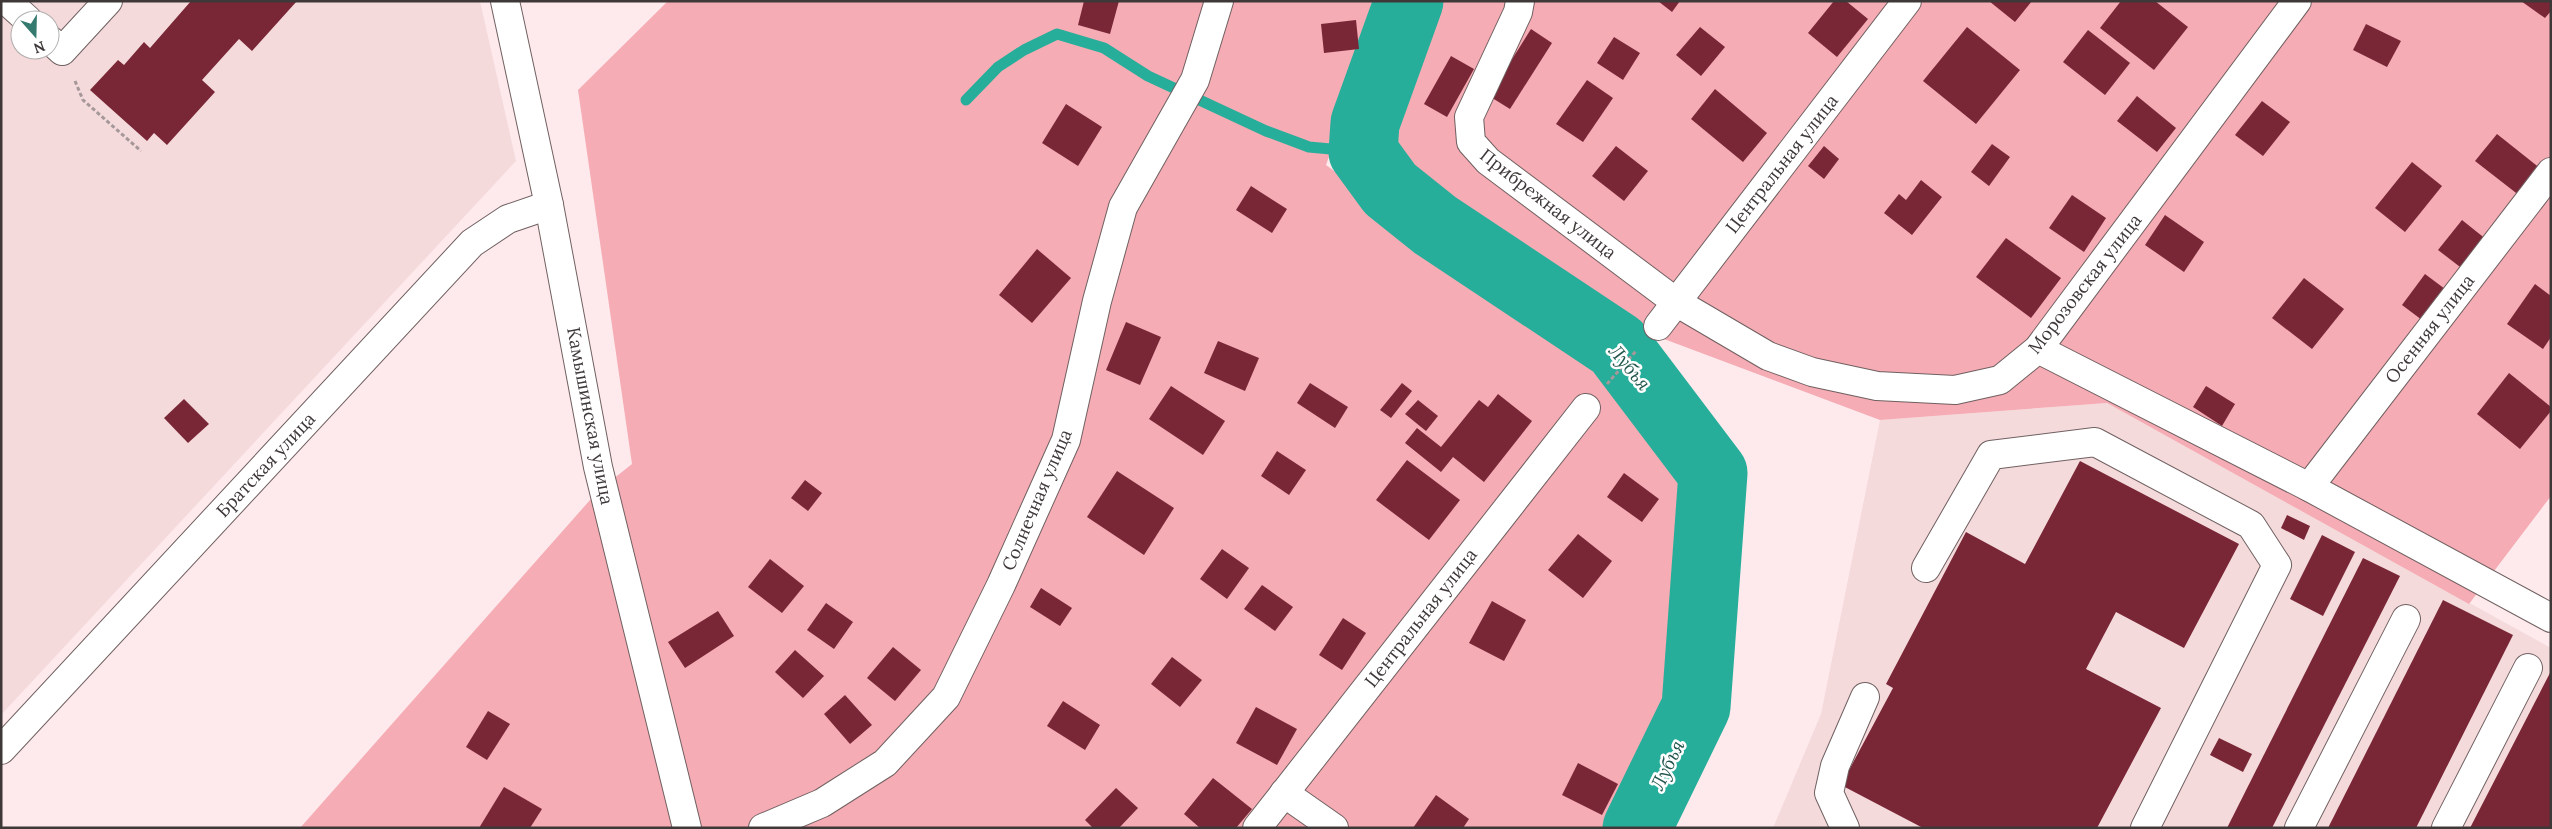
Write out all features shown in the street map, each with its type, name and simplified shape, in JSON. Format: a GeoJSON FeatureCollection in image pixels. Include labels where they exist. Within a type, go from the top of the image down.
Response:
{"type":"FeatureCollection","features":[{"type":"Feature","properties":{"kind":"street"},"geometry":{"type":"LineString","coordinates":[[7,1],[17,10]]}},
{"type":"Feature","properties":{"kind":"street"},"geometry":{"type":"LineString","coordinates":[[60,42],[108,1]]}},
{"type":"Feature","properties":{"kind":"street","name":"Камышинская улица"},"geometry":{"type":"LineString","coordinates":[[505,1],[550,205],[598,467],[687,828]]}},
{"type":"Feature","properties":{"kind":"street","name":"Солнечная улица"},"geometry":{"type":"LineString","coordinates":[[763,828],[822,803],[884,763],[946,697],[1001,585],[1066,440],[1097,301],[1123,207],[1195,80],[1220,1]]}},
{"type":"Feature","properties":{"kind":"street","name":"Прибрежная улица"},"geometry":{"type":"LineString","coordinates":[[1520,1],[1518,12],[1469,117],[1471,142],[1488,161],[1676,302]]}},
{"type":"Feature","properties":{"kind":"street","name":"Центральная улица"},"geometry":{"type":"LineString","coordinates":[[1658,326],[1907,1]]}},
{"type":"Feature","properties":{"kind":"street","name":"Морозовская улица"},"geometry":{"type":"LineString","coordinates":[[1676,302],[1768,356],[1812,372],[1877,386],[1955,390],[2000,380],[2038,349],[2297,1]]}},
{"type":"Feature","properties":{"kind":"street","name":"Осенняя улица"},"geometry":{"type":"LineString","coordinates":[[2309,487],[2551,172]]}},
{"type":"Feature","properties":{"kind":"street","name":"Братская улица"},"geometry":{"type":"LineString","coordinates":[[1,750],[472,244],[508,219],[550,205]]}},
{"type":"Feature","properties":{"kind":"street"},"geometry":{"type":"LineString","coordinates":[[2038,349],[2309,487],[2551,618]]}},
{"type":"Feature","properties":{"kind":"street","name":"Центральная улица"},"geometry":{"type":"LineString","coordinates":[[1257,828],[1586,408]]}},
{"type":"Feature","properties":{"kind":"street"},"geometry":{"type":"LineString","coordinates":[[1926,568],[1991,455],[2095,442],[2251,525],[2277,564],[2146,828]]}},
{"type":"Feature","properties":{"kind":"street"},"geometry":{"type":"LineString","coordinates":[[2299,828],[2406,619]]}},
{"type":"Feature","properties":{"kind":"street"},"geometry":{"type":"LineString","coordinates":[[2446,828],[2528,668]]}},
{"type":"Feature","properties":{"kind":"street"},"geometry":{"type":"LineString","coordinates":[[1845,828],[1829,793],[1835,766],[1865,697]]}},
{"type":"Feature","properties":{"kind":"street"},"geometry":{"type":"LineString","coordinates":[[1284,793],[1334,828]]}},
{"type":"Feature","properties":{"kind":"path"},"geometry":{"type":"LineString","coordinates":[[60,53],[83,100],[141,151]]}},
{"type":"Feature","properties":{"kind":"path"},"geometry":{"type":"LineString","coordinates":[[1586,408],[1658,326]]}},
{"type":"Feature","properties":{"kind":"shaded area"},"geometry":{"type":"Polygon","coordinates":[[[1,1],[480,1],[516,161],[1,715],[1,1]]]}},
{"type":"Feature","properties":{"kind":"shaded area"},"geometry":{"type":"Polygon","coordinates":[[[668,1],[1384,1],[1326,165],[1590,357],[1690,483],[1679,701],[1612,828],[300,828],[598,491],[632,464],[578,90],[668,1]]]}},
{"type":"Feature","properties":{"kind":"shaded area"},"geometry":{"type":"Polygon","coordinates":[[[1438,1],[2551,1],[2551,496],[2469,604],[2107,403],[1880,420],[1664,339],[1450,209],[1389,141],[1438,1]]]}},
{"type":"Feature","properties":{"kind":"shaded area"},"geometry":{"type":"Polygon","coordinates":[[[2107,403],[2551,648],[2551,828],[1773,828],[1821,714],[1880,420],[2107,403]]]}},
{"type":"Feature","properties":{"kind":"building"},"geometry":{"type":"Polygon","coordinates":[[[191,1],[297,1],[252,51],[239,39],[202,80],[215,92],[167,145],[154,133],[147,141],[90,90],[118,60],[124,65],[144,42],[150,48],[191,1]]]}},
{"type":"Feature","properties":{"kind":"building"},"geometry":{"type":"Polygon","coordinates":[[[1084,1],[1119,1],[1110,34],[1078,25],[1084,1]]]}},
{"type":"Feature","properties":{"kind":"building"},"geometry":{"type":"Polygon","coordinates":[[[1658,1],[1680,1],[1672,12],[1658,1]]]}},
{"type":"Feature","properties":{"kind":"building"},"geometry":{"type":"Polygon","coordinates":[[[1834,1],[1846,1],[1868,19],[1837,57],[1808,33],[1834,1]]]}},
{"type":"Feature","properties":{"kind":"building"},"geometry":{"type":"Polygon","coordinates":[[[1989,1],[2032,1],[2015,22],[1989,1]]]}},
{"type":"Feature","properties":{"kind":"building"},"geometry":{"type":"Polygon","coordinates":[[[2121,1],[2155,1],[2188,27],[2154,70],[2100,28],[2121,1]]]}},
{"type":"Feature","properties":{"kind":"building"},"geometry":{"type":"Polygon","coordinates":[[[2521,1],[2551,1],[2551,11],[2545,18],[2521,1]]]}},
{"type":"Feature","properties":{"kind":"building"},"geometry":{"type":"Polygon","coordinates":[[[1356,20],[1359,49],[1324,53],[1321,24],[1356,20]]]}},
{"type":"Feature","properties":{"kind":"building"},"geometry":{"type":"Polygon","coordinates":[[[2366,24],[2401,41],[2387,67],[2353,50],[2366,24]]]}},
{"type":"Feature","properties":{"kind":"building"},"geometry":{"type":"Polygon","coordinates":[[[1700,27],[1725,47],[1701,76],[1676,55],[1700,27]]]}},
{"type":"Feature","properties":{"kind":"building"},"geometry":{"type":"Polygon","coordinates":[[[1967,27],[2020,70],[1976,124],[1923,81],[1967,27]]]}},
{"type":"Feature","properties":{"kind":"building"},"geometry":{"type":"Polygon","coordinates":[[[1531,29],[1552,43],[1510,109],[1489,96],[1531,29]]]}},
{"type":"Feature","properties":{"kind":"building"},"geometry":{"type":"Polygon","coordinates":[[[2088,30],[2130,63],[2105,95],[2063,62],[2088,30]]]}},
{"type":"Feature","properties":{"kind":"building"},"geometry":{"type":"Polygon","coordinates":[[[1614,37],[1640,53],[1623,80],[1597,63],[1614,37]]]}},
{"type":"Feature","properties":{"kind":"building"},"geometry":{"type":"Polygon","coordinates":[[[1451,56],[1474,69],[1447,117],[1424,104],[1451,56]]]}},
{"type":"Feature","properties":{"kind":"building"},"geometry":{"type":"Polygon","coordinates":[[[1587,80],[1613,98],[1583,142],[1556,124],[1587,80]]]}},
{"type":"Feature","properties":{"kind":"building"},"geometry":{"type":"Polygon","coordinates":[[[1715,89],[1767,133],[1743,162],[1691,119],[1715,89]]]}},
{"type":"Feature","properties":{"kind":"building"},"geometry":{"type":"Polygon","coordinates":[[[2137,96],[2176,128],[2157,152],[2117,121],[2137,96]]]}},
{"type":"Feature","properties":{"kind":"building"},"geometry":{"type":"Polygon","coordinates":[[[2262,101],[2290,122],[2263,156],[2235,135],[2262,101]]]}},
{"type":"Feature","properties":{"kind":"building"},"geometry":{"type":"Polygon","coordinates":[[[1066,104],[1102,127],[1078,166],[1042,143],[1066,104]]]}},
{"type":"Feature","properties":{"kind":"building"},"geometry":{"type":"Polygon","coordinates":[[[2497,134],[2541,169],[2520,196],[2475,161],[2497,134]]]}},
{"type":"Feature","properties":{"kind":"building"},"geometry":{"type":"Polygon","coordinates":[[[1992,144],[2010,157],[1989,186],[1971,172],[1992,144]]]}},
{"type":"Feature","properties":{"kind":"building"},"geometry":{"type":"Polygon","coordinates":[[[1616,146],[1648,171],[1624,201],[1592,176],[1616,146]]]}},
{"type":"Feature","properties":{"kind":"building"},"geometry":{"type":"Polygon","coordinates":[[[1824,146],[1839,159],[1824,179],[1808,166],[1824,146]]]}},
{"type":"Feature","properties":{"kind":"building"},"geometry":{"type":"Polygon","coordinates":[[[2412,162],[2442,186],[2405,232],[2375,208],[2412,162]]]}},
{"type":"Feature","properties":{"kind":"building"},"geometry":{"type":"Polygon","coordinates":[[[1921,180],[1942,197],[1912,235],[1884,213],[1899,194],[1906,200],[1921,180]]]}},
{"type":"Feature","properties":{"kind":"building"},"geometry":{"type":"Polygon","coordinates":[[[1251,186],[1287,209],[1272,233],[1236,210],[1251,186]]]}},
{"type":"Feature","properties":{"kind":"building"},"geometry":{"type":"Polygon","coordinates":[[[2072,195],[2106,218],[2084,252],[2049,228],[2072,195]]]}},
{"type":"Feature","properties":{"kind":"building"},"geometry":{"type":"Polygon","coordinates":[[[2165,215],[2204,242],[2184,272],[2145,245],[2165,215]]]}},
{"type":"Feature","properties":{"kind":"building"},"geometry":{"type":"Polygon","coordinates":[[[2462,220],[2487,240],[2464,270],[2438,250],[2462,220]]]}},
{"type":"Feature","properties":{"kind":"building"},"geometry":{"type":"Polygon","coordinates":[[[2006,238],[2061,278],[2031,318],[1976,277],[2006,238]]]}},
{"type":"Feature","properties":{"kind":"building"},"geometry":{"type":"Polygon","coordinates":[[[1037,249],[1071,278],[1032,323],[999,295],[1037,249]]]}},
{"type":"Feature","properties":{"kind":"building"},"geometry":{"type":"Polygon","coordinates":[[[2425,274],[2445,289],[2422,320],[2402,305],[2425,274]]]}},
{"type":"Feature","properties":{"kind":"building"},"geometry":{"type":"Polygon","coordinates":[[[2304,278],[2344,309],[2312,349],[2272,318],[2304,278]]]}},
{"type":"Feature","properties":{"kind":"building"},"geometry":{"type":"Polygon","coordinates":[[[2535,284],[2551,296],[2551,337],[2543,349],[2507,324],[2535,284]]]}},
{"type":"Feature","properties":{"kind":"building"},"geometry":{"type":"Polygon","coordinates":[[[1126,322],[1161,337],[1140,385],[1106,370],[1126,322]]]}},
{"type":"Feature","properties":{"kind":"building"},"geometry":{"type":"Polygon","coordinates":[[[1218,341],[1259,358],[1245,391],[1204,373],[1218,341]]]}},
{"type":"Feature","properties":{"kind":"building"},"geometry":{"type":"Polygon","coordinates":[[[2509,373],[2551,407],[2551,411],[2520,449],[2477,414],[2509,373]]]}},
{"type":"Feature","properties":{"kind":"building"},"geometry":{"type":"Polygon","coordinates":[[[1310,383],[1348,407],[1335,428],[1297,403],[1310,383]]]}},
{"type":"Feature","properties":{"kind":"building"},"geometry":{"type":"Polygon","coordinates":[[[1402,383],[1412,391],[1391,418],[1380,410],[1402,383]]]}},
{"type":"Feature","properties":{"kind":"building"},"geometry":{"type":"Polygon","coordinates":[[[1171,386],[1225,421],[1203,455],[1149,419],[1171,386]]]}},
{"type":"Feature","properties":{"kind":"building"},"geometry":{"type":"Polygon","coordinates":[[[2206,386],[2235,404],[2222,426],[2193,407],[2206,386]]]}},
{"type":"Feature","properties":{"kind":"building"},"geometry":{"type":"Polygon","coordinates":[[[1498,394],[1532,421],[1484,482],[1453,457],[1441,472],[1405,443],[1417,428],[1441,447],[1479,400],[1488,407],[1498,394]]]}},
{"type":"Feature","properties":{"kind":"building"},"geometry":{"type":"Polygon","coordinates":[[[184,399],[209,424],[188,443],[164,418],[184,399]]]}},
{"type":"Feature","properties":{"kind":"building"},"geometry":{"type":"Polygon","coordinates":[[[1418,400],[1438,416],[1426,431],[1405,414],[1418,400]]]}},
{"type":"Feature","properties":{"kind":"building"},"geometry":{"type":"Polygon","coordinates":[[[1277,451],[1306,470],[1289,495],[1261,476],[1277,451]]]}},
{"type":"Feature","properties":{"kind":"building"},"geometry":{"type":"Polygon","coordinates":[[[1407,460],[1460,500],[1429,540],[1376,500],[1407,460]]]}},
{"type":"Feature","properties":{"kind":"building"},"geometry":{"type":"Polygon","coordinates":[[[2080,461],[2239,544],[2184,648],[2116,612],[2086,669],[2161,708],[2097,828],[1923,828],[1841,785],[1893,688],[1886,684],[1966,532],[2025,564],[2080,461]]]}},
{"type":"Feature","properties":{"kind":"building"},"geometry":{"type":"Polygon","coordinates":[[[1117,471],[1174,508],[1144,555],[1087,517],[1117,471]]]}},
{"type":"Feature","properties":{"kind":"building"},"geometry":{"type":"Polygon","coordinates":[[[1624,473],[1659,499],[1642,522],[1607,497],[1624,473]]]}},
{"type":"Feature","properties":{"kind":"building"},"geometry":{"type":"Polygon","coordinates":[[[805,480],[822,493],[808,511],[791,498],[805,480]]]}},
{"type":"Feature","properties":{"kind":"building"},"geometry":{"type":"Polygon","coordinates":[[[2287,515],[2310,526],[2304,540],[2281,528],[2287,515]]]}},
{"type":"Feature","properties":{"kind":"building"},"geometry":{"type":"Polygon","coordinates":[[[1578,534],[1612,561],[1583,598],[1548,570],[1578,534]]]}},
{"type":"Feature","properties":{"kind":"building"},"geometry":{"type":"Polygon","coordinates":[[[2322,535],[2355,552],[2323,616],[2290,599],[2322,535]]]}},
{"type":"Feature","properties":{"kind":"building"},"geometry":{"type":"Polygon","coordinates":[[[1222,549],[1249,568],[1227,599],[1200,579],[1222,549]]]}},
{"type":"Feature","properties":{"kind":"building"},"geometry":{"type":"Polygon","coordinates":[[[2363,558],[2400,576],[2272,828],[2227,828],[2363,558]]]}},
{"type":"Feature","properties":{"kind":"building"},"geometry":{"type":"Polygon","coordinates":[[[770,559],[804,586],[782,613],[748,587],[770,559]]]}},
{"type":"Feature","properties":{"kind":"building"},"geometry":{"type":"Polygon","coordinates":[[[1262,585],[1293,607],[1275,631],[1244,609],[1262,585]]]}},
{"type":"Feature","properties":{"kind":"building"},"geometry":{"type":"Polygon","coordinates":[[[1041,588],[1072,608],[1060,626],[1030,607],[1041,588]]]}},
{"type":"Feature","properties":{"kind":"building"},"geometry":{"type":"Polygon","coordinates":[[[2443,600],[2513,635],[2416,828],[2328,828],[2443,600]]]}},
{"type":"Feature","properties":{"kind":"building"},"geometry":{"type":"Polygon","coordinates":[[[1492,601],[1526,620],[1504,661],[1469,643],[1492,601]]]}},
{"type":"Feature","properties":{"kind":"building"},"geometry":{"type":"Polygon","coordinates":[[[826,603],[853,622],[834,649],[807,630],[826,603]]]}},
{"type":"Feature","properties":{"kind":"building"},"geometry":{"type":"Polygon","coordinates":[[[718,611],[734,636],[685,668],[668,642],[718,611]]]}},
{"type":"Feature","properties":{"kind":"building"},"geometry":{"type":"Polygon","coordinates":[[[1343,618],[1366,633],[1342,670],[1319,655],[1343,618]]]}},
{"type":"Feature","properties":{"kind":"building"},"geometry":{"type":"Polygon","coordinates":[[[893,647],[921,670],[895,701],[867,678],[893,647]]]}},
{"type":"Feature","properties":{"kind":"building"},"geometry":{"type":"Polygon","coordinates":[[[795,650],[824,676],[803,698],[775,672],[795,650]]]}},
{"type":"Feature","properties":{"kind":"building"},"geometry":{"type":"Polygon","coordinates":[[[1172,657],[1202,680],[1180,707],[1151,684],[1172,657]]]}},
{"type":"Feature","properties":{"kind":"building"},"geometry":{"type":"Polygon","coordinates":[[[2551,671],[2551,828],[2470,828],[2551,671]]]}},
{"type":"Feature","properties":{"kind":"building"},"geometry":{"type":"Polygon","coordinates":[[[845,695],[872,725],[850,744],[824,714],[845,695]]]}},
{"type":"Feature","properties":{"kind":"building"},"geometry":{"type":"Polygon","coordinates":[[[1063,701],[1100,725],[1085,750],[1047,726],[1063,701]]]}},
{"type":"Feature","properties":{"kind":"building"},"geometry":{"type":"Polygon","coordinates":[[[1256,707],[1297,729],[1277,765],[1236,743],[1256,707]]]}},
{"type":"Feature","properties":{"kind":"building"},"geometry":{"type":"Polygon","coordinates":[[[488,711],[510,724],[487,760],[466,747],[488,711]]]}},
{"type":"Feature","properties":{"kind":"building"},"geometry":{"type":"Polygon","coordinates":[[[2219,738],[2252,754],[2243,772],[2210,755],[2219,738]]]}},
{"type":"Feature","properties":{"kind":"building"},"geometry":{"type":"Polygon","coordinates":[[[1578,763],[1618,784],[1602,815],[1562,795],[1578,763]]]}},
{"type":"Feature","properties":{"kind":"building"},"geometry":{"type":"Polygon","coordinates":[[[1213,778],[1252,809],[1236,828],[1200,828],[1184,814],[1213,778]]]}},
{"type":"Feature","properties":{"kind":"building"},"geometry":{"type":"Polygon","coordinates":[[[504,787],[542,809],[530,828],[479,828],[504,787]]]}},
{"type":"Feature","properties":{"kind":"building"},"geometry":{"type":"Polygon","coordinates":[[[1116,788],[1138,808],[1119,828],[1093,828],[1085,820],[1116,788]]]}},
{"type":"Feature","properties":{"kind":"building"},"geometry":{"type":"Polygon","coordinates":[[[1436,795],[1469,819],[1463,828],[1413,828],[1436,795]]]}},
{"type":"Feature","properties":{"kind":"waterway","name":"Лубья"},"geometry":{"type":"LineString","coordinates":[[1409,1],[1365,123],[1363,152],[1390,189],[1435,225],[1617,346],[1713,473],[1696,707],[1637,828]]}},
{"type":"Feature","properties":{"kind":"waterway"},"geometry":{"type":"LineString","coordinates":[[966,100],[998,67],[1024,50],[1057,34],[1104,48],[1148,76],[1266,131],[1309,147],[1363,152]]}}]}
